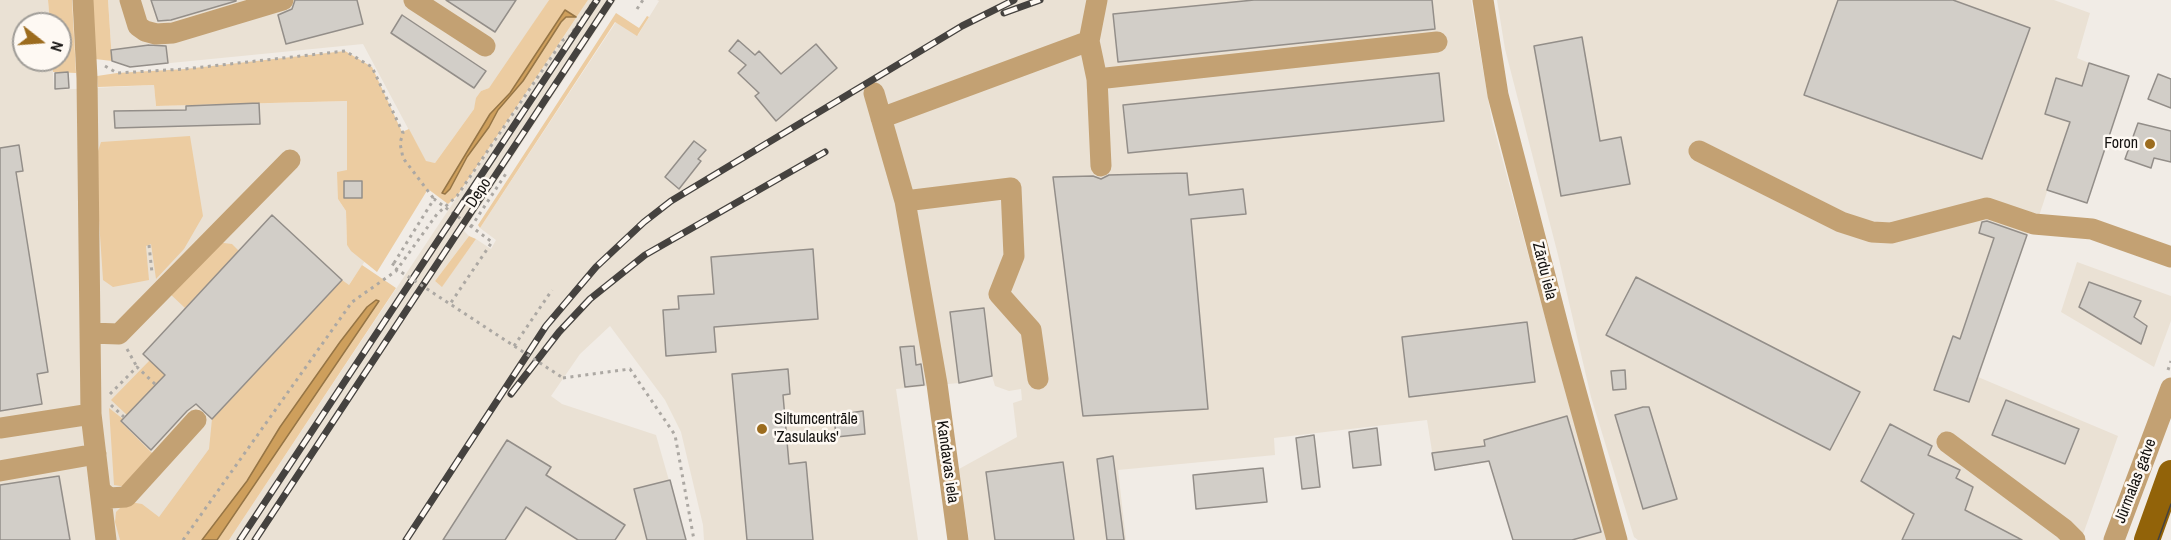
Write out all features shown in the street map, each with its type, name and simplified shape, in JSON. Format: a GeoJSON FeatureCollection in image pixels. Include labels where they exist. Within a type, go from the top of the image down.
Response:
{"type":"FeatureCollection","features":[{"type":"Feature","properties":{"kind":"main road","name":"Jūrmalas gatve"},"geometry":{"type":"LineString","coordinates":[[2147,540],[2171,473]]}},
{"type":"Feature","properties":{"kind":"street"},"geometry":{"type":"LineString","coordinates":[[83,0],[91,414],[106,540]]}},
{"type":"Feature","properties":{"kind":"street"},"geometry":{"type":"LineString","coordinates":[[130,0],[138,26],[145,31],[164,34],[283,0]]}},
{"type":"Feature","properties":{"kind":"street"},"geometry":{"type":"LineString","coordinates":[[414,0],[486,46]]}},
{"type":"Feature","properties":{"kind":"street"},"geometry":{"type":"LineString","coordinates":[[1097,0],[1089,41],[1097,79],[1101,166]]}},
{"type":"Feature","properties":{"kind":"street","name":"Zārdu iela"},"geometry":{"type":"LineString","coordinates":[[1483,0],[1498,95],[1617,540]]}},
{"type":"Feature","properties":{"kind":"street"},"geometry":{"type":"LineString","coordinates":[[881,118],[1089,41]]}},
{"type":"Feature","properties":{"kind":"street"},"geometry":{"type":"LineString","coordinates":[[1097,79],[1437,42]]}},
{"type":"Feature","properties":{"kind":"street","name":"Kandavas iela"},"geometry":{"type":"LineString","coordinates":[[874,93],[905,201],[937,384],[958,540]]}},
{"type":"Feature","properties":{"kind":"street"},"geometry":{"type":"LineString","coordinates":[[1699,151],[1832,218],[1872,232],[1891,232],[1987,208],[2034,224],[2092,229],[2171,257]]}},
{"type":"Feature","properties":{"kind":"street"},"geometry":{"type":"LineString","coordinates":[[90,333],[119,334],[290,160]]}},
{"type":"Feature","properties":{"kind":"street"},"geometry":{"type":"LineString","coordinates":[[905,201],[1011,188],[1014,256],[999,294],[1031,330],[1038,379]]}},
{"type":"Feature","properties":{"kind":"street","name":"Jūrmalas gatve"},"geometry":{"type":"LineString","coordinates":[[2114,540],[2171,388]]}},
{"type":"Feature","properties":{"kind":"street"},"geometry":{"type":"LineString","coordinates":[[0,428],[91,414]]}},
{"type":"Feature","properties":{"kind":"street"},"geometry":{"type":"LineString","coordinates":[[99,489],[109,498],[126,497],[196,420]]}},
{"type":"Feature","properties":{"kind":"street"},"geometry":{"type":"LineString","coordinates":[[1947,442],[2064,529],[2075,540]]}},
{"type":"Feature","properties":{"kind":"street"},"geometry":{"type":"LineString","coordinates":[[0,471],[96,454]]}},
{"type":"Feature","properties":{"kind":"path"},"geometry":{"type":"LineString","coordinates":[[183,540],[352,302],[396,271],[417,239],[444,207],[457,196],[562,40],[569,37],[586,13],[591,0]]}},
{"type":"Feature","properties":{"kind":"path"},"geometry":{"type":"LineString","coordinates":[[637,9],[643,0]]}},
{"type":"Feature","properties":{"kind":"path"},"geometry":{"type":"LineString","coordinates":[[86,71],[100,64],[117,73],[185,69],[345,51],[372,67],[403,133],[400,143],[403,158],[434,199],[492,242],[450,304]]}},
{"type":"Feature","properties":{"kind":"path","name":"Depo"},"geometry":{"type":"LineString","coordinates":[[471,227],[507,172]]}},
{"type":"Feature","properties":{"kind":"path"},"geometry":{"type":"LineString","coordinates":[[434,199],[392,266],[563,378],[630,369],[675,435],[694,540]]}},
{"type":"Feature","properties":{"kind":"path"},"geometry":{"type":"LineString","coordinates":[[514,346],[552,290]]}},
{"type":"Feature","properties":{"kind":"path"},"geometry":{"type":"LineString","coordinates":[[124,418],[109,404],[110,394],[137,367],[156,385]]}},
{"type":"Feature","properties":{"kind":"shaded area"},"geometry":{"type":"Polygon","coordinates":[[[0,0],[48,0],[49,12],[12,12],[12,72],[53,72],[54,90],[154,85],[156,106],[348,101],[347,170],[338,199],[346,211],[347,245],[365,261],[258,420],[170,540],[0,540],[0,0]]]}},
{"type":"Feature","properties":{"kind":"shaded area"},"geometry":{"type":"Polygon","coordinates":[[[48,0],[72,0],[76,73],[53,72],[72,72],[72,12],[49,12],[48,0]]]}},
{"type":"Feature","properties":{"kind":"shaded area"},"geometry":{"type":"Polygon","coordinates":[[[92,0],[108,0],[112,61],[95,59],[92,0]]]}},
{"type":"Feature","properties":{"kind":"shaded area"},"geometry":{"type":"Polygon","coordinates":[[[108,0],[549,0],[499,76],[489,88],[481,91],[474,109],[435,163],[426,162],[363,44],[130,67],[112,61],[108,0]]]}},
{"type":"Feature","properties":{"kind":"shaded area"},"geometry":{"type":"Polygon","coordinates":[[[549,0],[588,0],[457,196],[448,204],[428,189],[377,272],[347,245],[346,211],[338,199],[337,172],[347,170],[347,101],[156,106],[154,85],[98,87],[97,76],[117,73],[185,69],[345,51],[372,67],[402,132],[409,129],[426,161],[435,163],[474,109],[476,98],[481,91],[489,88],[549,0]]]}},
{"type":"Feature","properties":{"kind":"shaded area"},"geometry":{"type":"Polygon","coordinates":[[[588,0],[616,0],[464,231],[469,236],[435,281],[442,286],[476,239],[491,249],[496,240],[480,228],[616,22],[638,35],[659,1],[657,0],[1471,0],[1492,121],[1608,540],[1513,540],[1489,462],[1435,470],[1427,420],[1274,438],[1275,455],[1118,470],[1126,540],[969,540],[959,469],[1017,437],[1013,403],[1022,400],[1021,389],[1009,391],[995,386],[992,376],[959,383],[896,389],[918,540],[704,540],[703,525],[681,432],[665,400],[610,326],[580,354],[551,396],[562,404],[656,435],[686,540],[229,540],[588,0]]]}},
{"type":"Feature","properties":{"kind":"shaded area"},"geometry":{"type":"Polygon","coordinates":[[[1497,0],[2054,0],[2090,13],[2077,58],[2089,63],[2082,86],[2056,78],[2045,114],[2070,122],[2039,216],[2028,232],[1978,377],[2118,436],[2081,540],[1638,540],[1634,537],[1591,397],[1558,255],[1505,49],[1497,0]]]}},
{"type":"Feature","properties":{"kind":"shaded area"},"geometry":{"type":"Polygon","coordinates":[[[565,10],[576,17],[566,17],[561,22],[523,81],[498,110],[489,127],[467,157],[450,189],[445,194],[442,193],[490,114],[510,93],[565,10]]]}},
{"type":"Feature","properties":{"kind":"shaded area"},"geometry":{"type":"Polygon","coordinates":[[[616,13],[639,28],[647,16],[649,17],[637,36],[615,22],[480,228],[478,225],[616,13]]]}},
{"type":"Feature","properties":{"kind":"shaded area"},"geometry":{"type":"Polygon","coordinates":[[[190,136],[203,216],[184,249],[156,279],[151,244],[146,246],[149,280],[113,287],[103,280],[95,160],[101,142],[190,136]]]}},
{"type":"Feature","properties":{"kind":"shaded area"},"geometry":{"type":"Polygon","coordinates":[[[469,236],[476,239],[442,287],[435,281],[469,236]]]}},
{"type":"Feature","properties":{"kind":"shaded area"},"geometry":{"type":"Polygon","coordinates":[[[216,242],[232,244],[239,251],[185,308],[167,291],[216,242]]]}},
{"type":"Feature","properties":{"kind":"shaded area"},"geometry":{"type":"Polygon","coordinates":[[[2077,262],[2171,296],[2171,321],[2154,367],[2061,312],[2077,262]]]}},
{"type":"Feature","properties":{"kind":"shaded area"},"geometry":{"type":"Polygon","coordinates":[[[362,265],[396,288],[229,540],[120,540],[115,522],[116,512],[130,502],[142,504],[159,517],[209,449],[212,419],[342,280],[349,285],[362,265]]]}},
{"type":"Feature","properties":{"kind":"shaded area"},"geometry":{"type":"Polygon","coordinates":[[[376,300],[379,301],[217,540],[202,540],[247,481],[280,427],[340,342],[367,307],[376,300]]]}},
{"type":"Feature","properties":{"kind":"shaded area"},"geometry":{"type":"Polygon","coordinates":[[[150,360],[165,375],[127,415],[111,400],[150,360]]]}},
{"type":"Feature","properties":{"kind":"shaded area"},"geometry":{"type":"Polygon","coordinates":[[[109,408],[123,419],[121,422],[154,455],[126,487],[114,485],[109,408]]]}},
{"type":"Feature","properties":{"kind":"building"},"geometry":{"type":"Polygon","coordinates":[[[151,0],[236,1],[171,20],[158,21],[151,0]]]}},
{"type":"Feature","properties":{"kind":"building"},"geometry":{"type":"Polygon","coordinates":[[[295,0],[357,0],[363,24],[286,44],[278,15],[292,9],[295,0]]]}},
{"type":"Feature","properties":{"kind":"building"},"geometry":{"type":"Polygon","coordinates":[[[446,0],[516,0],[495,32],[446,0]]]}},
{"type":"Feature","properties":{"kind":"building"},"geometry":{"type":"Polygon","coordinates":[[[1254,0],[1432,0],[1435,29],[1118,62],[1113,14],[1254,0]]]}},
{"type":"Feature","properties":{"kind":"building"},"geometry":{"type":"Polygon","coordinates":[[[1838,0],[1953,0],[2030,28],[1982,159],[1804,95],[1838,0]]]}},
{"type":"Feature","properties":{"kind":"building"},"geometry":{"type":"Polygon","coordinates":[[[402,15],[486,71],[474,88],[391,33],[402,15]]]}},
{"type":"Feature","properties":{"kind":"building"},"geometry":{"type":"Polygon","coordinates":[[[1582,37],[1600,141],[1621,137],[1630,184],[1561,196],[1534,46],[1582,37]]]}},
{"type":"Feature","properties":{"kind":"building"},"geometry":{"type":"Polygon","coordinates":[[[738,40],[755,55],[759,51],[781,74],[816,44],[837,68],[776,121],[755,96],[759,93],[738,73],[746,65],[729,51],[738,40]]]}},
{"type":"Feature","properties":{"kind":"building"},"geometry":{"type":"Polygon","coordinates":[[[149,45],[166,46],[168,63],[130,67],[112,61],[111,50],[149,45]]]}},
{"type":"Feature","properties":{"kind":"building"},"geometry":{"type":"Polygon","coordinates":[[[2089,63],[2129,76],[2087,203],[2047,190],[2070,122],[2045,114],[2056,78],[2082,86],[2089,63]]]}},
{"type":"Feature","properties":{"kind":"building"},"geometry":{"type":"Polygon","coordinates":[[[68,72],[69,88],[55,89],[55,73],[68,72]]]}},
{"type":"Feature","properties":{"kind":"building"},"geometry":{"type":"Polygon","coordinates":[[[1439,73],[1444,121],[1128,153],[1123,105],[1439,73]]]}},
{"type":"Feature","properties":{"kind":"building"},"geometry":{"type":"Polygon","coordinates":[[[2158,74],[2171,79],[2171,108],[2148,99],[2158,74]]]}},
{"type":"Feature","properties":{"kind":"building"},"geometry":{"type":"Polygon","coordinates":[[[259,103],[260,124],[115,128],[114,111],[186,110],[186,106],[259,103]]]}},
{"type":"Feature","properties":{"kind":"building","name":"Foron"},"geometry":{"type":"Polygon","coordinates":[[[2138,123],[2171,131],[2171,162],[2154,158],[2151,168],[2125,159],[2138,123]]]}},
{"type":"Feature","properties":{"kind":"building"},"geometry":{"type":"Polygon","coordinates":[[[694,141],[706,150],[698,159],[701,161],[679,189],[665,177],[694,141]]]}},
{"type":"Feature","properties":{"kind":"building"},"geometry":{"type":"Polygon","coordinates":[[[19,145],[23,171],[16,172],[48,372],[37,374],[42,404],[0,411],[0,148],[19,145]]]}},
{"type":"Feature","properties":{"kind":"building"},"geometry":{"type":"Polygon","coordinates":[[[1187,173],[1189,195],[1243,189],[1246,214],[1191,219],[1208,409],[1083,416],[1053,177],[1093,176],[1101,179],[1109,175],[1187,173]]]}},
{"type":"Feature","properties":{"kind":"building"},"geometry":{"type":"Polygon","coordinates":[[[344,181],[362,181],[362,198],[344,198],[344,181]]]}},
{"type":"Feature","properties":{"kind":"building"},"geometry":{"type":"Polygon","coordinates":[[[272,215],[342,280],[212,419],[196,404],[151,450],[121,421],[165,375],[143,354],[272,215]]]}},
{"type":"Feature","properties":{"kind":"building"},"geometry":{"type":"Polygon","coordinates":[[[1987,221],[2027,235],[1969,402],[1934,390],[1953,336],[1960,339],[1994,238],[1979,233],[1982,222],[1987,221]]]}},
{"type":"Feature","properties":{"kind":"building"},"geometry":{"type":"Polygon","coordinates":[[[813,249],[818,319],[714,327],[716,352],[666,356],[663,310],[679,309],[678,296],[714,294],[711,257],[813,249]]]}},
{"type":"Feature","properties":{"kind":"building"},"geometry":{"type":"Polygon","coordinates":[[[1636,277],[1860,392],[1830,450],[1606,335],[1636,277]]]}},
{"type":"Feature","properties":{"kind":"building"},"geometry":{"type":"Polygon","coordinates":[[[2089,282],[2141,301],[2134,317],[2147,326],[2141,344],[2079,307],[2089,282]]]}},
{"type":"Feature","properties":{"kind":"building"},"geometry":{"type":"Polygon","coordinates":[[[984,308],[992,376],[959,383],[950,312],[984,308]]]}},
{"type":"Feature","properties":{"kind":"building"},"geometry":{"type":"Polygon","coordinates":[[[1527,322],[1535,382],[1409,397],[1402,337],[1527,322]]]}},
{"type":"Feature","properties":{"kind":"building"},"geometry":{"type":"Polygon","coordinates":[[[914,346],[916,365],[921,364],[924,385],[905,387],[900,347],[914,346]]]}},
{"type":"Feature","properties":{"kind":"building","name":"Siltumcentrāle 'Zasulauks'"},"geometry":{"type":"Polygon","coordinates":[[[788,369],[790,394],[783,395],[789,464],[806,462],[813,540],[747,540],[732,374],[788,369]]]}},
{"type":"Feature","properties":{"kind":"building"},"geometry":{"type":"Polygon","coordinates":[[[1625,370],[1626,389],[1613,390],[1611,371],[1625,370]]]}},
{"type":"Feature","properties":{"kind":"building"},"geometry":{"type":"Polygon","coordinates":[[[2006,400],[2079,429],[2065,464],[1992,435],[2006,400]]]}},
{"type":"Feature","properties":{"kind":"building"},"geometry":{"type":"Polygon","coordinates":[[[1649,407],[1677,499],[1643,509],[1615,415],[1649,407]]]}},
{"type":"Feature","properties":{"kind":"building"},"geometry":{"type":"Polygon","coordinates":[[[863,411],[865,434],[836,437],[834,415],[863,411]]]}},
{"type":"Feature","properties":{"kind":"building"},"geometry":{"type":"Polygon","coordinates":[[[1567,416],[1601,532],[1572,540],[1513,540],[1489,461],[1435,470],[1432,453],[1485,446],[1484,440],[1567,416]]]}},
{"type":"Feature","properties":{"kind":"building"},"geometry":{"type":"Polygon","coordinates":[[[1890,424],[1932,446],[1928,455],[1960,470],[1956,478],[1973,487],[1965,510],[2022,540],[1902,540],[1914,514],[1861,481],[1890,424]]]}},
{"type":"Feature","properties":{"kind":"building"},"geometry":{"type":"Polygon","coordinates":[[[1377,428],[1381,465],[1353,468],[1349,432],[1377,428]]]}},
{"type":"Feature","properties":{"kind":"building"},"geometry":{"type":"Polygon","coordinates":[[[1314,435],[1320,487],[1302,489],[1296,438],[1314,435]]]}},
{"type":"Feature","properties":{"kind":"building"},"geometry":{"type":"Polygon","coordinates":[[[507,440],[551,467],[546,475],[625,525],[615,540],[578,540],[526,507],[505,540],[443,540],[507,440]]]}},
{"type":"Feature","properties":{"kind":"building"},"geometry":{"type":"Polygon","coordinates":[[[1113,456],[1124,540],[1107,540],[1097,459],[1113,456]]]}},
{"type":"Feature","properties":{"kind":"building"},"geometry":{"type":"Polygon","coordinates":[[[1063,462],[1074,540],[995,540],[986,472],[1063,462]]]}},
{"type":"Feature","properties":{"kind":"building"},"geometry":{"type":"Polygon","coordinates":[[[1263,468],[1267,502],[1196,509],[1193,475],[1263,468]]]}},
{"type":"Feature","properties":{"kind":"building"},"geometry":{"type":"Polygon","coordinates":[[[59,476],[70,540],[0,540],[0,485],[59,476]]]}},
{"type":"Feature","properties":{"kind":"building"},"geometry":{"type":"Polygon","coordinates":[[[670,480],[686,540],[647,540],[634,489],[670,480]]]}},
{"type":"Feature","properties":{"kind":"tram line"},"geometry":{"type":"LineString","coordinates":[[2158,540],[2171,504]]}},
{"type":"Feature","properties":{"kind":"railway"},"geometry":{"type":"LineString","coordinates":[[240,540],[597,0]]}},
{"type":"Feature","properties":{"kind":"railway"},"geometry":{"type":"LineString","coordinates":[[255,540],[611,0]]}},
{"type":"Feature","properties":{"kind":"railway"},"geometry":{"type":"LineString","coordinates":[[406,540],[546,326],[596,267],[644,222],[671,201],[962,26],[1014,0]]}},
{"type":"Feature","properties":{"kind":"railway"},"geometry":{"type":"LineString","coordinates":[[1004,13],[1040,0]]}},
{"type":"Feature","properties":{"kind":"railway"},"geometry":{"type":"LineString","coordinates":[[511,394],[559,332],[590,299],[645,255],[825,152]]}},
{"type":"Feature","properties":{"kind":"place","name":"Foron"},"geometry":{"type":"Point","coordinates":[2150,144]}},
{"type":"Feature","properties":{"kind":"place","name":"Siltumcentrāle 'Zasulauks'"},"geometry":{"type":"Point","coordinates":[762,429]}}]}
